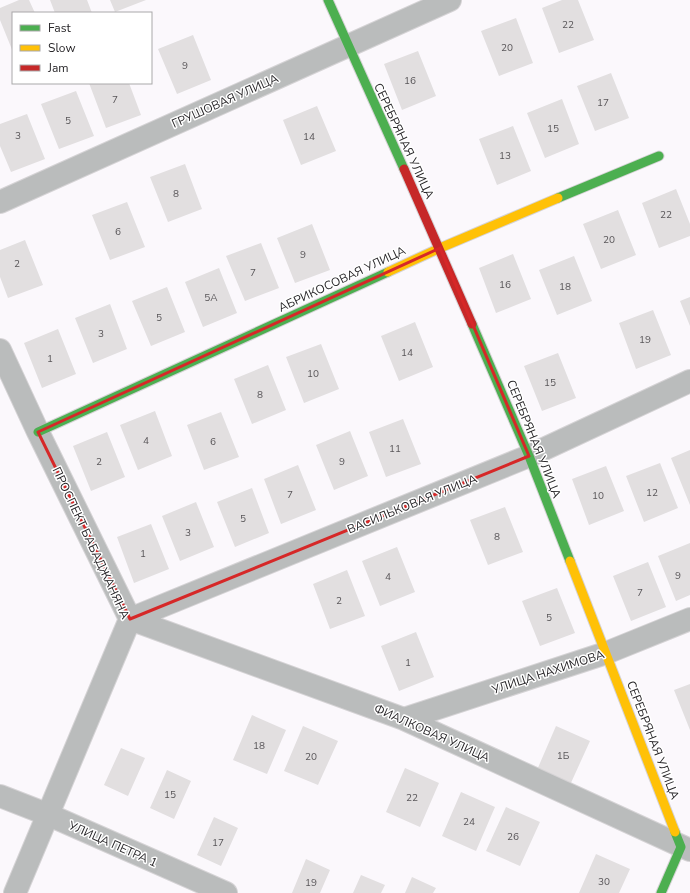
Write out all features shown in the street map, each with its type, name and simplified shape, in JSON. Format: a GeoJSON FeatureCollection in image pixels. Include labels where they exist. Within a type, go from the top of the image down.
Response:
{"type":"FeatureCollection","features":[{"type":"Feature","properties":{"kind":"street","name":"СЕРЕБРЯНАЯ УЛИЦА"},"geometry":{"type":"LineString","coordinates":[[328,0],[440,248],[529,456],[606,653],[687,847]]}},
{"type":"Feature","properties":{"kind":"street","name":"ГРУШОВАЯ УЛИЦА"},"geometry":{"type":"LineString","coordinates":[[0,202],[450,0]]}},
{"type":"Feature","properties":{"kind":"street","name":"АБРИКОСОВАЯ УЛИЦА"},"geometry":{"type":"LineString","coordinates":[[38,432],[440,248],[659,156]]}},
{"type":"Feature","properties":{"kind":"street","name":"ПРОСПЕКТ БАБАДЖАНЯНА"},"geometry":{"type":"LineString","coordinates":[[0,350],[38,432],[130,619],[15,893]]}},
{"type":"Feature","properties":{"kind":"street","name":"ВАСИЛЬКОВАЯ УЛИЦА"},"geometry":{"type":"LineString","coordinates":[[130,619],[529,456],[690,381]]}},
{"type":"Feature","properties":{"kind":"street","name":"УЛИЦА НАХИМОВА"},"geometry":{"type":"LineString","coordinates":[[404,719],[606,653],[690,618]]}},
{"type":"Feature","properties":{"kind":"street","name":"ФИАЛКОВАЯ УЛИЦА"},"geometry":{"type":"LineString","coordinates":[[130,619],[404,719],[687,847]]}},
{"type":"Feature","properties":{"kind":"street","name":"УЛИЦА ПЕТРА 1"},"geometry":{"type":"LineString","coordinates":[[0,796],[49,815],[226,893]]}},
{"type":"Feature","properties":{"kind":"street"},"geometry":{"type":"LineString","coordinates":[[661,893],[687,847]]}},
{"type":"Feature","properties":{"kind":"highlighted area"},"geometry":{"type":"Polygon","coordinates":[[[440,248],[529,456],[130,619],[38,432],[440,248]]]}},
{"type":"Feature","properties":{"kind":"building"},"geometry":{"type":"Polygon","coordinates":[[[19,0],[29,0],[35,12],[12,12],[12,50],[0,20],[0,8],[19,0]]]}},
{"type":"Feature","properties":{"kind":"building"},"geometry":{"type":"Polygon","coordinates":[[[50,0],[87,0],[92,12],[55,12],[50,0]]]}},
{"type":"Feature","properties":{"kind":"building"},"geometry":{"type":"Polygon","coordinates":[[[110,0],[146,0],[115,12],[110,0]]]}},
{"type":"Feature","properties":{"kind":"building"},"geometry":{"type":"Polygon","coordinates":[[[562,0],[578,0],[594,40],[559,53],[542,8],[562,0]]]}},
{"type":"Feature","properties":{"kind":"building"},"geometry":{"type":"Polygon","coordinates":[[[516,18],[533,63],[499,76],[481,31],[516,18]]]}},
{"type":"Feature","properties":{"kind":"building"},"geometry":{"type":"Polygon","coordinates":[[[193,35],[211,80],[177,94],[158,49],[193,35]]]}},
{"type":"Feature","properties":{"kind":"building"},"geometry":{"type":"Polygon","coordinates":[[[418,51],[436,96],[402,110],[384,64],[418,51]]]}},
{"type":"Feature","properties":{"kind":"building"},"geometry":{"type":"Polygon","coordinates":[[[611,73],[629,118],[595,131],[577,86],[611,73]]]}},
{"type":"Feature","properties":{"kind":"building"},"geometry":{"type":"Polygon","coordinates":[[[89,84],[129,84],[141,115],[106,128],[89,84]]]}},
{"type":"Feature","properties":{"kind":"building"},"geometry":{"type":"Polygon","coordinates":[[[76,91],[94,136],[59,149],[41,104],[76,91]]]}},
{"type":"Feature","properties":{"kind":"building"},"geometry":{"type":"Polygon","coordinates":[[[562,99],[579,144],[545,158],[527,113],[562,99]]]}},
{"type":"Feature","properties":{"kind":"building"},"geometry":{"type":"Polygon","coordinates":[[[317,106],[336,151],[301,165],[283,120],[317,106]]]}},
{"type":"Feature","properties":{"kind":"building"},"geometry":{"type":"Polygon","coordinates":[[[27,114],[45,159],[11,172],[0,146],[0,124],[27,114]]]}},
{"type":"Feature","properties":{"kind":"building"},"geometry":{"type":"Polygon","coordinates":[[[513,126],[531,171],[497,185],[479,139],[513,126]]]}},
{"type":"Feature","properties":{"kind":"building"},"geometry":{"type":"Polygon","coordinates":[[[185,164],[202,209],[168,222],[150,177],[185,164]]]}},
{"type":"Feature","properties":{"kind":"building"},"geometry":{"type":"Polygon","coordinates":[[[676,189],[690,224],[690,236],[659,248],[642,203],[676,189]]]}},
{"type":"Feature","properties":{"kind":"building"},"geometry":{"type":"Polygon","coordinates":[[[127,202],[145,247],[110,260],[92,215],[127,202]]]}},
{"type":"Feature","properties":{"kind":"building"},"geometry":{"type":"Polygon","coordinates":[[[618,210],[636,255],[601,269],[583,224],[618,210]]]}},
{"type":"Feature","properties":{"kind":"building"},"geometry":{"type":"Polygon","coordinates":[[[312,224],[330,270],[295,283],[277,238],[312,224]]]}},
{"type":"Feature","properties":{"kind":"building"},"geometry":{"type":"Polygon","coordinates":[[[25,240],[43,285],[8,298],[0,277],[0,250],[25,240]]]}},
{"type":"Feature","properties":{"kind":"building"},"geometry":{"type":"Polygon","coordinates":[[[261,243],[279,288],[245,301],[226,256],[261,243]]]}},
{"type":"Feature","properties":{"kind":"building"},"geometry":{"type":"Polygon","coordinates":[[[513,254],[531,299],[496,313],[479,268],[513,254]]]}},
{"type":"Feature","properties":{"kind":"building"},"geometry":{"type":"Polygon","coordinates":[[[574,256],[592,301],[557,315],[539,270],[574,256]]]}},
{"type":"Feature","properties":{"kind":"building"},"geometry":{"type":"Polygon","coordinates":[[[219,268],[237,313],[203,327],[185,282],[219,268]]]}},
{"type":"Feature","properties":{"kind":"building"},"geometry":{"type":"Polygon","coordinates":[[[167,287],[185,332],[151,346],[132,301],[167,287]]]}},
{"type":"Feature","properties":{"kind":"building"},"geometry":{"type":"Polygon","coordinates":[[[690,297],[690,326],[680,301],[690,297]]]}},
{"type":"Feature","properties":{"kind":"building"},"geometry":{"type":"Polygon","coordinates":[[[110,304],[127,349],[93,363],[75,318],[110,304]]]}},
{"type":"Feature","properties":{"kind":"building"},"geometry":{"type":"Polygon","coordinates":[[[653,310],[671,355],[636,369],[619,323],[653,310]]]}},
{"type":"Feature","properties":{"kind":"building"},"geometry":{"type":"Polygon","coordinates":[[[415,322],[433,367],[399,381],[381,336],[415,322]]]}},
{"type":"Feature","properties":{"kind":"building"},"geometry":{"type":"Polygon","coordinates":[[[58,329],[76,374],[42,388],[24,343],[58,329]]]}},
{"type":"Feature","properties":{"kind":"building"},"geometry":{"type":"Polygon","coordinates":[[[321,344],[339,389],[304,403],[286,357],[321,344]]]}},
{"type":"Feature","properties":{"kind":"building"},"geometry":{"type":"Polygon","coordinates":[[[558,353],[576,398],[542,411],[524,366],[558,353]]]}},
{"type":"Feature","properties":{"kind":"building"},"geometry":{"type":"Polygon","coordinates":[[[268,365],[286,410],[252,424],[234,379],[268,365]]]}},
{"type":"Feature","properties":{"kind":"building"},"geometry":{"type":"Polygon","coordinates":[[[155,411],[172,456],[138,470],[120,425],[155,411]]]}},
{"type":"Feature","properties":{"kind":"building"},"geometry":{"type":"Polygon","coordinates":[[[221,412],[239,457],[204,470],[187,425],[221,412]]]}},
{"type":"Feature","properties":{"kind":"building"},"geometry":{"type":"Polygon","coordinates":[[[403,419],[421,464],[386,477],[369,432],[403,419]]]}},
{"type":"Feature","properties":{"kind":"building"},"geometry":{"type":"Polygon","coordinates":[[[350,431],[368,476],[334,490],[316,445],[350,431]]]}},
{"type":"Feature","properties":{"kind":"building"},"geometry":{"type":"Polygon","coordinates":[[[107,432],[125,477],[91,491],[73,446],[107,432]]]}},
{"type":"Feature","properties":{"kind":"building"},"geometry":{"type":"Polygon","coordinates":[[[690,450],[690,505],[671,458],[690,450]]]}},
{"type":"Feature","properties":{"kind":"building"},"geometry":{"type":"Polygon","coordinates":[[[660,463],[678,508],[644,522],[626,476],[660,463]]]}},
{"type":"Feature","properties":{"kind":"building"},"geometry":{"type":"Polygon","coordinates":[[[298,465],[316,510],[281,524],[264,479],[298,465]]]}},
{"type":"Feature","properties":{"kind":"building"},"geometry":{"type":"Polygon","coordinates":[[[606,466],[624,511],[589,525],[572,479],[606,466]]]}},
{"type":"Feature","properties":{"kind":"building"},"geometry":{"type":"Polygon","coordinates":[[[252,488],[269,533],[235,547],[217,502],[252,488]]]}},
{"type":"Feature","properties":{"kind":"building"},"geometry":{"type":"Polygon","coordinates":[[[196,502],[214,547],[180,561],[162,516],[196,502]]]}},
{"type":"Feature","properties":{"kind":"building"},"geometry":{"type":"Polygon","coordinates":[[[505,507],[523,552],[488,565],[470,520],[505,507]]]}},
{"type":"Feature","properties":{"kind":"building"},"geometry":{"type":"Polygon","coordinates":[[[151,524],[169,569],[134,583],[117,537],[151,524]]]}},
{"type":"Feature","properties":{"kind":"building"},"geometry":{"type":"Polygon","coordinates":[[[690,543],[690,595],[676,601],[658,556],[690,543]]]}},
{"type":"Feature","properties":{"kind":"building"},"geometry":{"type":"Polygon","coordinates":[[[397,547],[415,592],[380,606],[362,561],[397,547]]]}},
{"type":"Feature","properties":{"kind":"building"},"geometry":{"type":"Polygon","coordinates":[[[648,562],[666,607],[631,621],[613,576],[648,562]]]}},
{"type":"Feature","properties":{"kind":"building"},"geometry":{"type":"Polygon","coordinates":[[[347,570],[365,616],[330,629],[313,584],[347,570]]]}},
{"type":"Feature","properties":{"kind":"building"},"geometry":{"type":"Polygon","coordinates":[[[557,588],[575,633],[540,646],[522,601],[557,588]]]}},
{"type":"Feature","properties":{"kind":"building"},"geometry":{"type":"Polygon","coordinates":[[[416,632],[434,677],[399,691],[381,646],[416,632]]]}},
{"type":"Feature","properties":{"kind":"building"},"geometry":{"type":"Polygon","coordinates":[[[690,684],[690,730],[674,690],[690,684]]]}},
{"type":"Feature","properties":{"kind":"building"},"geometry":{"type":"Polygon","coordinates":[[[252,715],[286,730],[267,774],[233,760],[252,715]]]}},
{"type":"Feature","properties":{"kind":"building"},"geometry":{"type":"Polygon","coordinates":[[[303,726],[338,741],[318,785],[284,771],[303,726]]]}},
{"type":"Feature","properties":{"kind":"building"},"geometry":{"type":"Polygon","coordinates":[[[556,726],[590,741],[570,785],[537,770],[556,726]]]}},
{"type":"Feature","properties":{"kind":"building"},"geometry":{"type":"Polygon","coordinates":[[[121,748],[145,758],[128,796],[104,785],[121,748]]]}},
{"type":"Feature","properties":{"kind":"building"},"geometry":{"type":"Polygon","coordinates":[[[405,768],[439,783],[420,827],[386,812],[405,768]]]}},
{"type":"Feature","properties":{"kind":"building"},"geometry":{"type":"Polygon","coordinates":[[[167,770],[191,781],[174,819],[150,808],[167,770]]]}},
{"type":"Feature","properties":{"kind":"building"},"geometry":{"type":"Polygon","coordinates":[[[461,792],[495,807],[476,851],[442,836],[461,792]]]}},
{"type":"Feature","properties":{"kind":"building"},"geometry":{"type":"Polygon","coordinates":[[[506,807],[540,822],[520,866],[486,851],[506,807]]]}},
{"type":"Feature","properties":{"kind":"building"},"geometry":{"type":"Polygon","coordinates":[[[214,817],[238,828],[221,866],[197,855],[214,817]]]}},
{"type":"Feature","properties":{"kind":"building"},"geometry":{"type":"Polygon","coordinates":[[[596,854],[630,869],[619,893],[579,893],[596,854]]]}},
{"type":"Feature","properties":{"kind":"building"},"geometry":{"type":"Polygon","coordinates":[[[306,859],[330,870],[320,893],[292,893],[306,859]]]}},
{"type":"Feature","properties":{"kind":"building"},"geometry":{"type":"Polygon","coordinates":[[[361,875],[385,885],[381,893],[353,893],[361,875]]]}},
{"type":"Feature","properties":{"kind":"building"},"geometry":{"type":"Polygon","coordinates":[[[412,877],[436,888],[433,893],[405,893],[412,877]]]}},
{"type":"Feature","properties":{"kind":"traffic: fast"},"geometry":{"type":"LineString","coordinates":[[328,0],[404,169]]}},
{"type":"Feature","properties":{"kind":"traffic: fast"},"geometry":{"type":"LineString","coordinates":[[558,198],[659,156]]}},
{"type":"Feature","properties":{"kind":"traffic: fast"},"geometry":{"type":"LineString","coordinates":[[38,432],[388,272]]}},
{"type":"Feature","properties":{"kind":"traffic: fast"},"geometry":{"type":"LineString","coordinates":[[472,324],[529,456],[570,561]]}},
{"type":"Feature","properties":{"kind":"traffic: fast"},"geometry":{"type":"LineString","coordinates":[[661,893],[681,847],[675,832]]}},
{"type":"Feature","properties":{"kind":"traffic: slow"},"geometry":{"type":"LineString","coordinates":[[388,272],[440,248],[558,198]]}},
{"type":"Feature","properties":{"kind":"traffic: slow"},"geometry":{"type":"LineString","coordinates":[[570,561],[675,832]]}},
{"type":"Feature","properties":{"kind":"traffic: jam"},"geometry":{"type":"LineString","coordinates":[[404,169],[472,324]]}}]}
